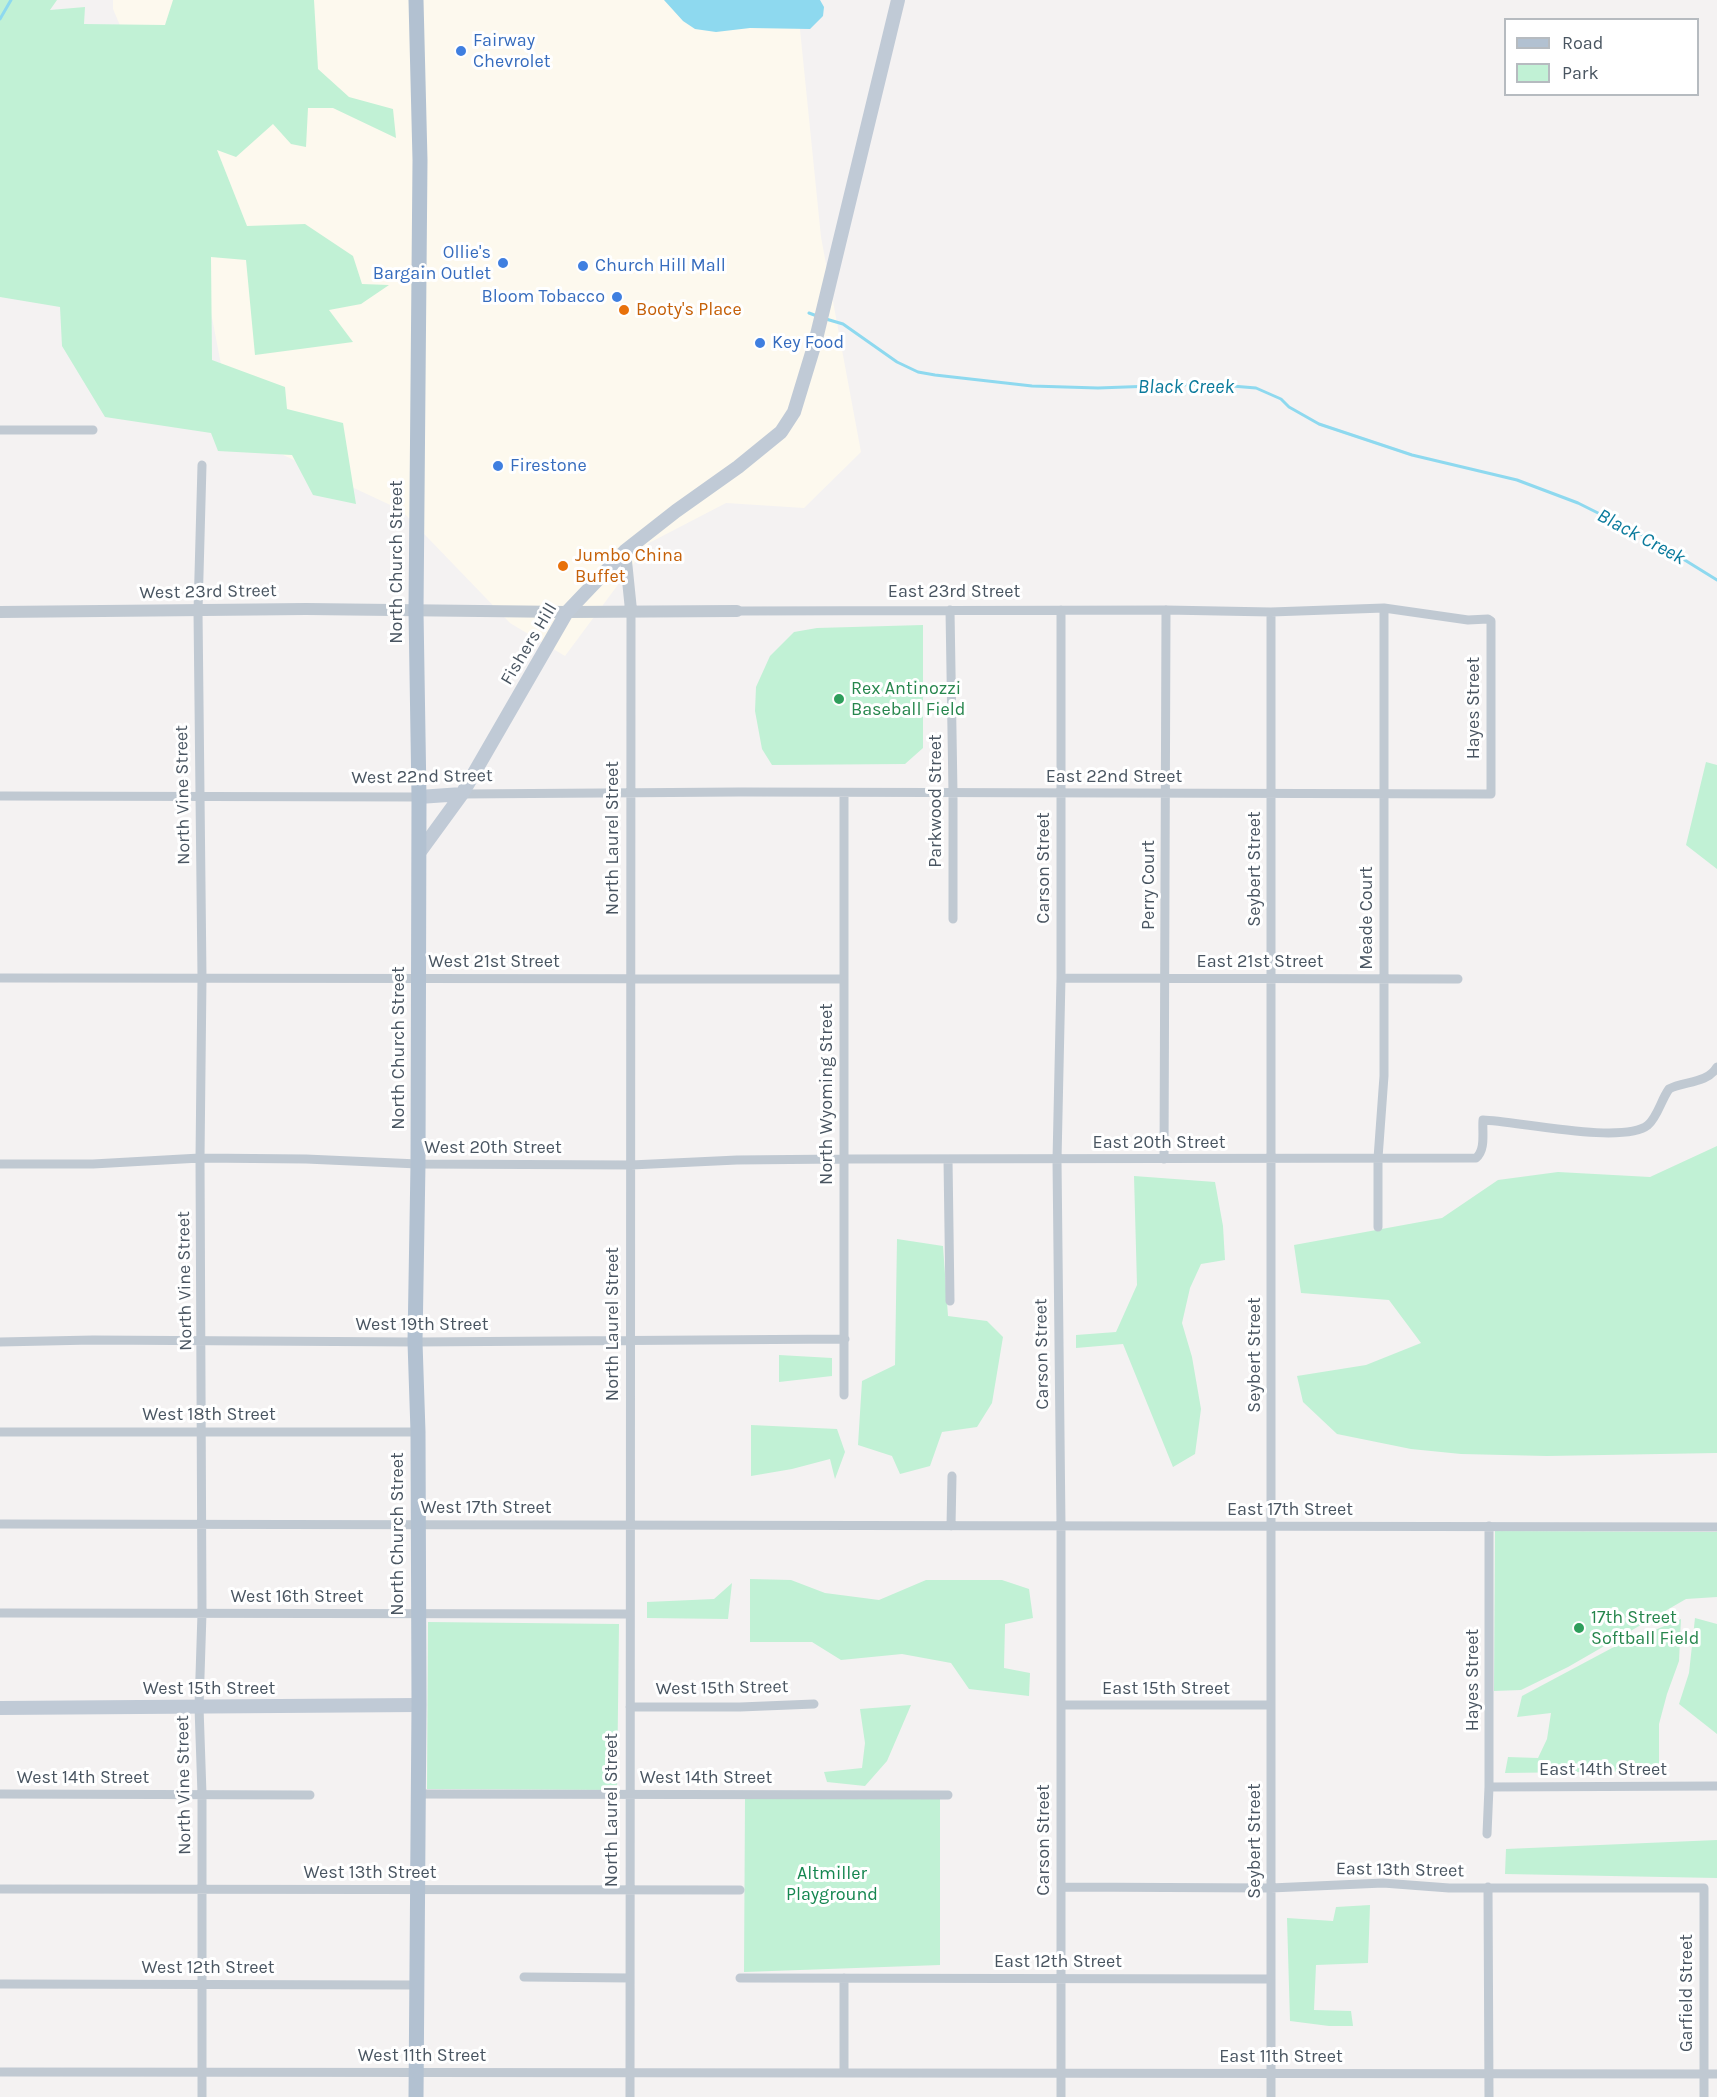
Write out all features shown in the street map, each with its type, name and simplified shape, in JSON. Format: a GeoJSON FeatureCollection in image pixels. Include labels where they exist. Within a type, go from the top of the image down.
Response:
{"type":"FeatureCollection","features":[{"type":"Feature","properties":{"kind":"main road","name":"North Church Street"},"geometry":{"type":"LineString","coordinates":[[416,0],[420,160],[416,611],[419,797],[415,1342],[418,1432],[419,1705],[416,2097]]}},
{"type":"Feature","properties":{"kind":"main road","name":"Fishers Hill"},"geometry":{"type":"LineString","coordinates":[[419,853],[462,794],[567,612],[625,551],[781,432],[794,412],[815,343],[898,0]]}},
{"type":"Feature","properties":{"kind":"main road","name":"West 22nd Street"},"geometry":{"type":"LineString","coordinates":[[419,797],[462,794]]}},
{"type":"Feature","properties":{"kind":"main road","name":"West 15th Street"},"geometry":{"type":"LineString","coordinates":[[0,1708],[419,1705]]}},
{"type":"Feature","properties":{"kind":"street"},"geometry":{"type":"LineString","coordinates":[[0,429],[93,430]]}},
{"type":"Feature","properties":{"kind":"street","name":"North Vine Street"},"geometry":{"type":"LineString","coordinates":[[202,465],[198,611],[202,978],[200,1158],[202,1613],[199,1707],[202,1794],[202,2097]]}},
{"type":"Feature","properties":{"kind":"street","name":"North Laurel Street"},"geometry":{"type":"LineString","coordinates":[[625,551],[631,610],[630,2097]]}},
{"type":"Feature","properties":{"kind":"street","name":"East 23rd Street"},"geometry":{"type":"LineString","coordinates":[[416,611],[1166,610],[1271,612],[1384,608],[1491,621]]}},
{"type":"Feature","properties":{"kind":"street","name":"Meade Court"},"geometry":{"type":"LineString","coordinates":[[1377,1227],[1378,1158],[1384,1076],[1384,608]]}},
{"type":"Feature","properties":{"kind":"street","name":"West 23rd Street"},"geometry":{"type":"LineString","coordinates":[[0,612],[306,609],[416,611]]}},
{"type":"Feature","properties":{"kind":"street","name":"Parkwood Street"},"geometry":{"type":"LineString","coordinates":[[950,610],[953,919]]}},
{"type":"Feature","properties":{"kind":"street","name":"Carson Street"},"geometry":{"type":"LineString","coordinates":[[1060,2097],[1061,1526],[1057,1160],[1061,978],[1061,610]]}},
{"type":"Feature","properties":{"kind":"street","name":"Perry Court"},"geometry":{"type":"LineString","coordinates":[[1164,1159],[1166,610]]}},
{"type":"Feature","properties":{"kind":"street","name":"Seybert Street"},"geometry":{"type":"LineString","coordinates":[[1271,612],[1271,2097]]}},
{"type":"Feature","properties":{"kind":"street","name":"Hayes Street"},"geometry":{"type":"LineString","coordinates":[[1384,794],[1491,794],[1491,621]]}},
{"type":"Feature","properties":{"kind":"street","name":"East 22nd Street"},"geometry":{"type":"LineString","coordinates":[[844,793],[1384,794]]}},
{"type":"Feature","properties":{"kind":"street","name":"West 22nd Street"},"geometry":{"type":"LineString","coordinates":[[462,794],[844,793]]}},
{"type":"Feature","properties":{"kind":"street","name":"North Wyoming Street"},"geometry":{"type":"LineString","coordinates":[[844,793],[844,1395]]}},
{"type":"Feature","properties":{"kind":"street","name":"West 22nd Street"},"geometry":{"type":"LineString","coordinates":[[0,796],[419,797]]}},
{"type":"Feature","properties":{"kind":"street","name":"West 21st Street"},"geometry":{"type":"LineString","coordinates":[[0,978],[844,980]]}},
{"type":"Feature","properties":{"kind":"street","name":"East 21st Street"},"geometry":{"type":"LineString","coordinates":[[1061,978],[1458,979]]}},
{"type":"Feature","properties":{"kind":"street","name":"East 20th Street"},"geometry":{"type":"LineString","coordinates":[[843,1159],[1476,1158],[1482,1149],[1483,1120],[1568,1131],[1631,1132],[1647,1126],[1654,1119],[1669,1089],[1700,1080],[1714,1072],[1717,1067]]}},
{"type":"Feature","properties":{"kind":"street","name":"West 20th Street"},"geometry":{"type":"LineString","coordinates":[[0,1164],[93,1164],[200,1158],[306,1159],[418,1164],[630,1165],[737,1160],[843,1159]]}},
{"type":"Feature","properties":{"kind":"street"},"geometry":{"type":"LineString","coordinates":[[948,1159],[950,1301]]}},
{"type":"Feature","properties":{"kind":"street","name":"West 19th Street"},"geometry":{"type":"LineString","coordinates":[[0,1342],[845,1339]]}},
{"type":"Feature","properties":{"kind":"street","name":"West 18th Street"},"geometry":{"type":"LineString","coordinates":[[0,1432],[418,1432]]}},
{"type":"Feature","properties":{"kind":"street"},"geometry":{"type":"LineString","coordinates":[[951,1526],[952,1476]]}},
{"type":"Feature","properties":{"kind":"street","name":"West 17th Street"},"geometry":{"type":"LineString","coordinates":[[0,1524],[864,1525]]}},
{"type":"Feature","properties":{"kind":"street","name":"East 17th Street"},"geometry":{"type":"LineString","coordinates":[[864,1525],[1717,1527]]}},
{"type":"Feature","properties":{"kind":"street","name":"Hayes Street"},"geometry":{"type":"LineString","coordinates":[[1487,1833],[1489,1526]]}},
{"type":"Feature","properties":{"kind":"street","name":"West 16th Street"},"geometry":{"type":"LineString","coordinates":[[0,1613],[630,1614]]}},
{"type":"Feature","properties":{"kind":"street","name":"West 15th Street"},"geometry":{"type":"LineString","coordinates":[[630,1707],[814,1704]]}},
{"type":"Feature","properties":{"kind":"street","name":"East 15th Street"},"geometry":{"type":"LineString","coordinates":[[1060,1705],[1271,1705]]}},
{"type":"Feature","properties":{"kind":"street","name":"East 14th Street"},"geometry":{"type":"LineString","coordinates":[[1489,1787],[1717,1786]]}},
{"type":"Feature","properties":{"kind":"street","name":"West 14th Street"},"geometry":{"type":"LineString","coordinates":[[0,1794],[310,1795]]}},
{"type":"Feature","properties":{"kind":"street","name":"West 14th Street"},"geometry":{"type":"LineString","coordinates":[[417,1794],[948,1795]]}},
{"type":"Feature","properties":{"kind":"street","name":"East 13th Street"},"geometry":{"type":"LineString","coordinates":[[1061,1887],[1271,1888],[1383,1883],[1449,1888],[1704,1888]]}},
{"type":"Feature","properties":{"kind":"street"},"geometry":{"type":"LineString","coordinates":[[1488,1887],[1489,2097]]}},
{"type":"Feature","properties":{"kind":"street","name":"Garfield Street"},"geometry":{"type":"LineString","coordinates":[[1704,1888],[1704,2097]]}},
{"type":"Feature","properties":{"kind":"street","name":"West 13th Street"},"geometry":{"type":"LineString","coordinates":[[0,1889],[740,1890]]}},
{"type":"Feature","properties":{"kind":"street"},"geometry":{"type":"LineString","coordinates":[[524,1977],[630,1978]]}},
{"type":"Feature","properties":{"kind":"street"},"geometry":{"type":"LineString","coordinates":[[740,1978],[844,1978],[844,2073]]}},
{"type":"Feature","properties":{"kind":"street","name":"East 12th Street"},"geometry":{"type":"LineString","coordinates":[[844,1978],[1271,1979]]}},
{"type":"Feature","properties":{"kind":"street","name":"West 12th Street"},"geometry":{"type":"LineString","coordinates":[[0,1984],[416,1985]]}},
{"type":"Feature","properties":{"kind":"street","name":"West 11th Street"},"geometry":{"type":"LineString","coordinates":[[0,2072],[844,2073]]}},
{"type":"Feature","properties":{"kind":"street","name":"East 11th Street"},"geometry":{"type":"LineString","coordinates":[[844,2073],[1717,2074]]}},
{"type":"Feature","properties":{"kind":"shaded area"},"geometry":{"type":"Polygon","coordinates":[[[113,0],[797,0],[821,237],[861,452],[804,508],[726,503],[649,543],[565,656],[510,623],[401,510],[234,432],[185,177],[113,9],[113,0]]]}},
{"type":"Feature","properties":{"kind":"green space"},"geometry":{"type":"Polygon","coordinates":[[[0,0],[57,0],[50,10],[85,7],[84,24],[165,25],[173,0],[314,0],[318,69],[349,97],[393,109],[396,138],[333,108],[308,108],[306,147],[291,144],[273,124],[236,157],[217,150],[247,226],[305,224],[353,256],[362,284],[389,285],[361,304],[329,310],[353,342],[255,355],[246,260],[211,257],[212,360],[285,387],[287,409],[343,423],[356,504],[313,495],[292,455],[218,451],[211,433],[105,417],[62,346],[60,307],[0,297],[0,0]]]}},
{"type":"Feature","properties":{"kind":"green space","name":"Rex Antinozzi Baseball Field"},"geometry":{"type":"Polygon","coordinates":[[[923,625],[923,748],[905,764],[772,765],[762,749],[755,711],[756,687],[770,656],[794,632],[817,628],[923,625]]]}},
{"type":"Feature","properties":{"kind":"green space"},"geometry":{"type":"Polygon","coordinates":[[[1706,762],[1717,765],[1717,869],[1686,845],[1706,762]]]}},
{"type":"Feature","properties":{"kind":"green space"},"geometry":{"type":"Polygon","coordinates":[[[1717,1146],[1717,1453],[1547,1456],[1461,1454],[1411,1449],[1337,1434],[1303,1402],[1297,1376],[1366,1365],[1421,1343],[1389,1300],[1301,1293],[1294,1245],[1442,1218],[1498,1180],[1558,1172],[1650,1177],[1717,1146]]]}},
{"type":"Feature","properties":{"kind":"green space"},"geometry":{"type":"Polygon","coordinates":[[[1134,1176],[1215,1182],[1223,1226],[1225,1260],[1201,1264],[1190,1288],[1182,1323],[1192,1357],[1201,1409],[1195,1454],[1173,1467],[1123,1344],[1076,1348],[1076,1335],[1116,1332],[1137,1285],[1134,1176]]]}},
{"type":"Feature","properties":{"kind":"green space"},"geometry":{"type":"Polygon","coordinates":[[[897,1239],[943,1246],[948,1316],[987,1321],[1003,1337],[992,1403],[977,1427],[942,1432],[930,1466],[900,1474],[892,1456],[858,1445],[862,1381],[895,1365],[897,1239]]]}},
{"type":"Feature","properties":{"kind":"green space"},"geometry":{"type":"Polygon","coordinates":[[[779,1355],[832,1358],[832,1376],[779,1382],[779,1355]]]}},
{"type":"Feature","properties":{"kind":"green space"},"geometry":{"type":"Polygon","coordinates":[[[751,1425],[837,1429],[845,1452],[835,1479],[830,1459],[751,1476],[751,1425]]]}},
{"type":"Feature","properties":{"kind":"green space"},"geometry":{"type":"Polygon","coordinates":[[[1495,1531],[1717,1532],[1717,1597],[1686,1599],[1568,1667],[1521,1690],[1494,1691],[1495,1531]]]}},
{"type":"Feature","properties":{"kind":"green space"},"geometry":{"type":"Polygon","coordinates":[[[750,1579],[791,1580],[825,1593],[879,1600],[926,1580],[1002,1580],[1029,1589],[1033,1618],[1005,1624],[1004,1668],[1030,1673],[1029,1696],[969,1689],[951,1663],[902,1654],[841,1660],[812,1642],[750,1642],[750,1579]]]}},
{"type":"Feature","properties":{"kind":"green space"},"geometry":{"type":"Polygon","coordinates":[[[732,1583],[728,1619],[647,1618],[647,1602],[714,1599],[732,1583]]]}},
{"type":"Feature","properties":{"kind":"green space"},"geometry":{"type":"Polygon","coordinates":[[[1695,1618],[1717,1624],[1717,1734],[1679,1704],[1689,1673],[1695,1618]]]}},
{"type":"Feature","properties":{"kind":"green space"},"geometry":{"type":"Polygon","coordinates":[[[1681,1619],[1679,1661],[1659,1724],[1659,1771],[1505,1773],[1508,1757],[1538,1758],[1547,1739],[1551,1713],[1517,1717],[1522,1696],[1612,1648],[1681,1619]]]}},
{"type":"Feature","properties":{"kind":"green space"},"geometry":{"type":"Polygon","coordinates":[[[428,1622],[619,1624],[617,1790],[427,1789],[428,1622]]]}},
{"type":"Feature","properties":{"kind":"green space"},"geometry":{"type":"Polygon","coordinates":[[[911,1705],[887,1761],[865,1786],[827,1782],[824,1772],[862,1768],[865,1743],[860,1709],[911,1705]]]}},
{"type":"Feature","properties":{"kind":"green space","name":"Altmiller Playground"},"geometry":{"type":"Polygon","coordinates":[[[745,1799],[940,1799],[940,1965],[744,1972],[745,1799]]]}},
{"type":"Feature","properties":{"kind":"green space"},"geometry":{"type":"Polygon","coordinates":[[[1717,1840],[1717,1878],[1505,1874],[1506,1849],[1717,1840]]]}},
{"type":"Feature","properties":{"kind":"green space"},"geometry":{"type":"Polygon","coordinates":[[[1370,1905],[1368,1963],[1316,1965],[1314,2010],[1351,2011],[1353,2026],[1329,2026],[1290,2021],[1287,1918],[1333,1921],[1336,1907],[1370,1905]]]}},
{"type":"Feature","properties":{"kind":"water"},"geometry":{"type":"Polygon","coordinates":[[[664,0],[820,0],[824,7],[823,16],[810,29],[750,28],[716,32],[695,29],[683,21],[664,0]]]}},
{"type":"Feature","properties":{"kind":"waterway"},"geometry":{"type":"LineString","coordinates":[[0,19],[11,0]]}},
{"type":"Feature","properties":{"kind":"waterway","name":"Black Creek"},"geometry":{"type":"LineString","coordinates":[[809,313],[817,316]]}},
{"type":"Feature","properties":{"kind":"waterway","name":"Black Creek"},"geometry":{"type":"LineString","coordinates":[[826,319],[843,324],[897,362],[918,372],[935,375],[1032,386],[1098,388],[1208,384],[1256,388],[1281,399],[1289,407],[1319,424],[1412,455],[1517,480],[1578,503],[1654,541],[1717,580]]}},
{"type":"Feature","properties":{"kind":"place","name":"Fairway Chevrolet"},"geometry":{"type":"Point","coordinates":[461,51]}},
{"type":"Feature","properties":{"kind":"place","name":"Ollie's Bargain Outlet"},"geometry":{"type":"Point","coordinates":[503,263]}},
{"type":"Feature","properties":{"kind":"place","name":"Church Hill Mall"},"geometry":{"type":"Point","coordinates":[583,266]}},
{"type":"Feature","properties":{"kind":"place","name":"Bloom Tobacco"},"geometry":{"type":"Point","coordinates":[617,297]}},
{"type":"Feature","properties":{"kind":"place","name":"Booty's Place"},"geometry":{"type":"Point","coordinates":[624,310]}},
{"type":"Feature","properties":{"kind":"place","name":"Key Food"},"geometry":{"type":"Point","coordinates":[760,343]}},
{"type":"Feature","properties":{"kind":"place","name":"Firestone"},"geometry":{"type":"Point","coordinates":[498,466]}},
{"type":"Feature","properties":{"kind":"place","name":"Jumbo China Buffet"},"geometry":{"type":"Point","coordinates":[563,566]}},
{"type":"Feature","properties":{"kind":"place","name":"Rex Antinozzi Baseball Field"},"geometry":{"type":"Point","coordinates":[839,699]}},
{"type":"Feature","properties":{"kind":"place","name":"17th Street Softball Field"},"geometry":{"type":"Point","coordinates":[1579,1628]}}]}
